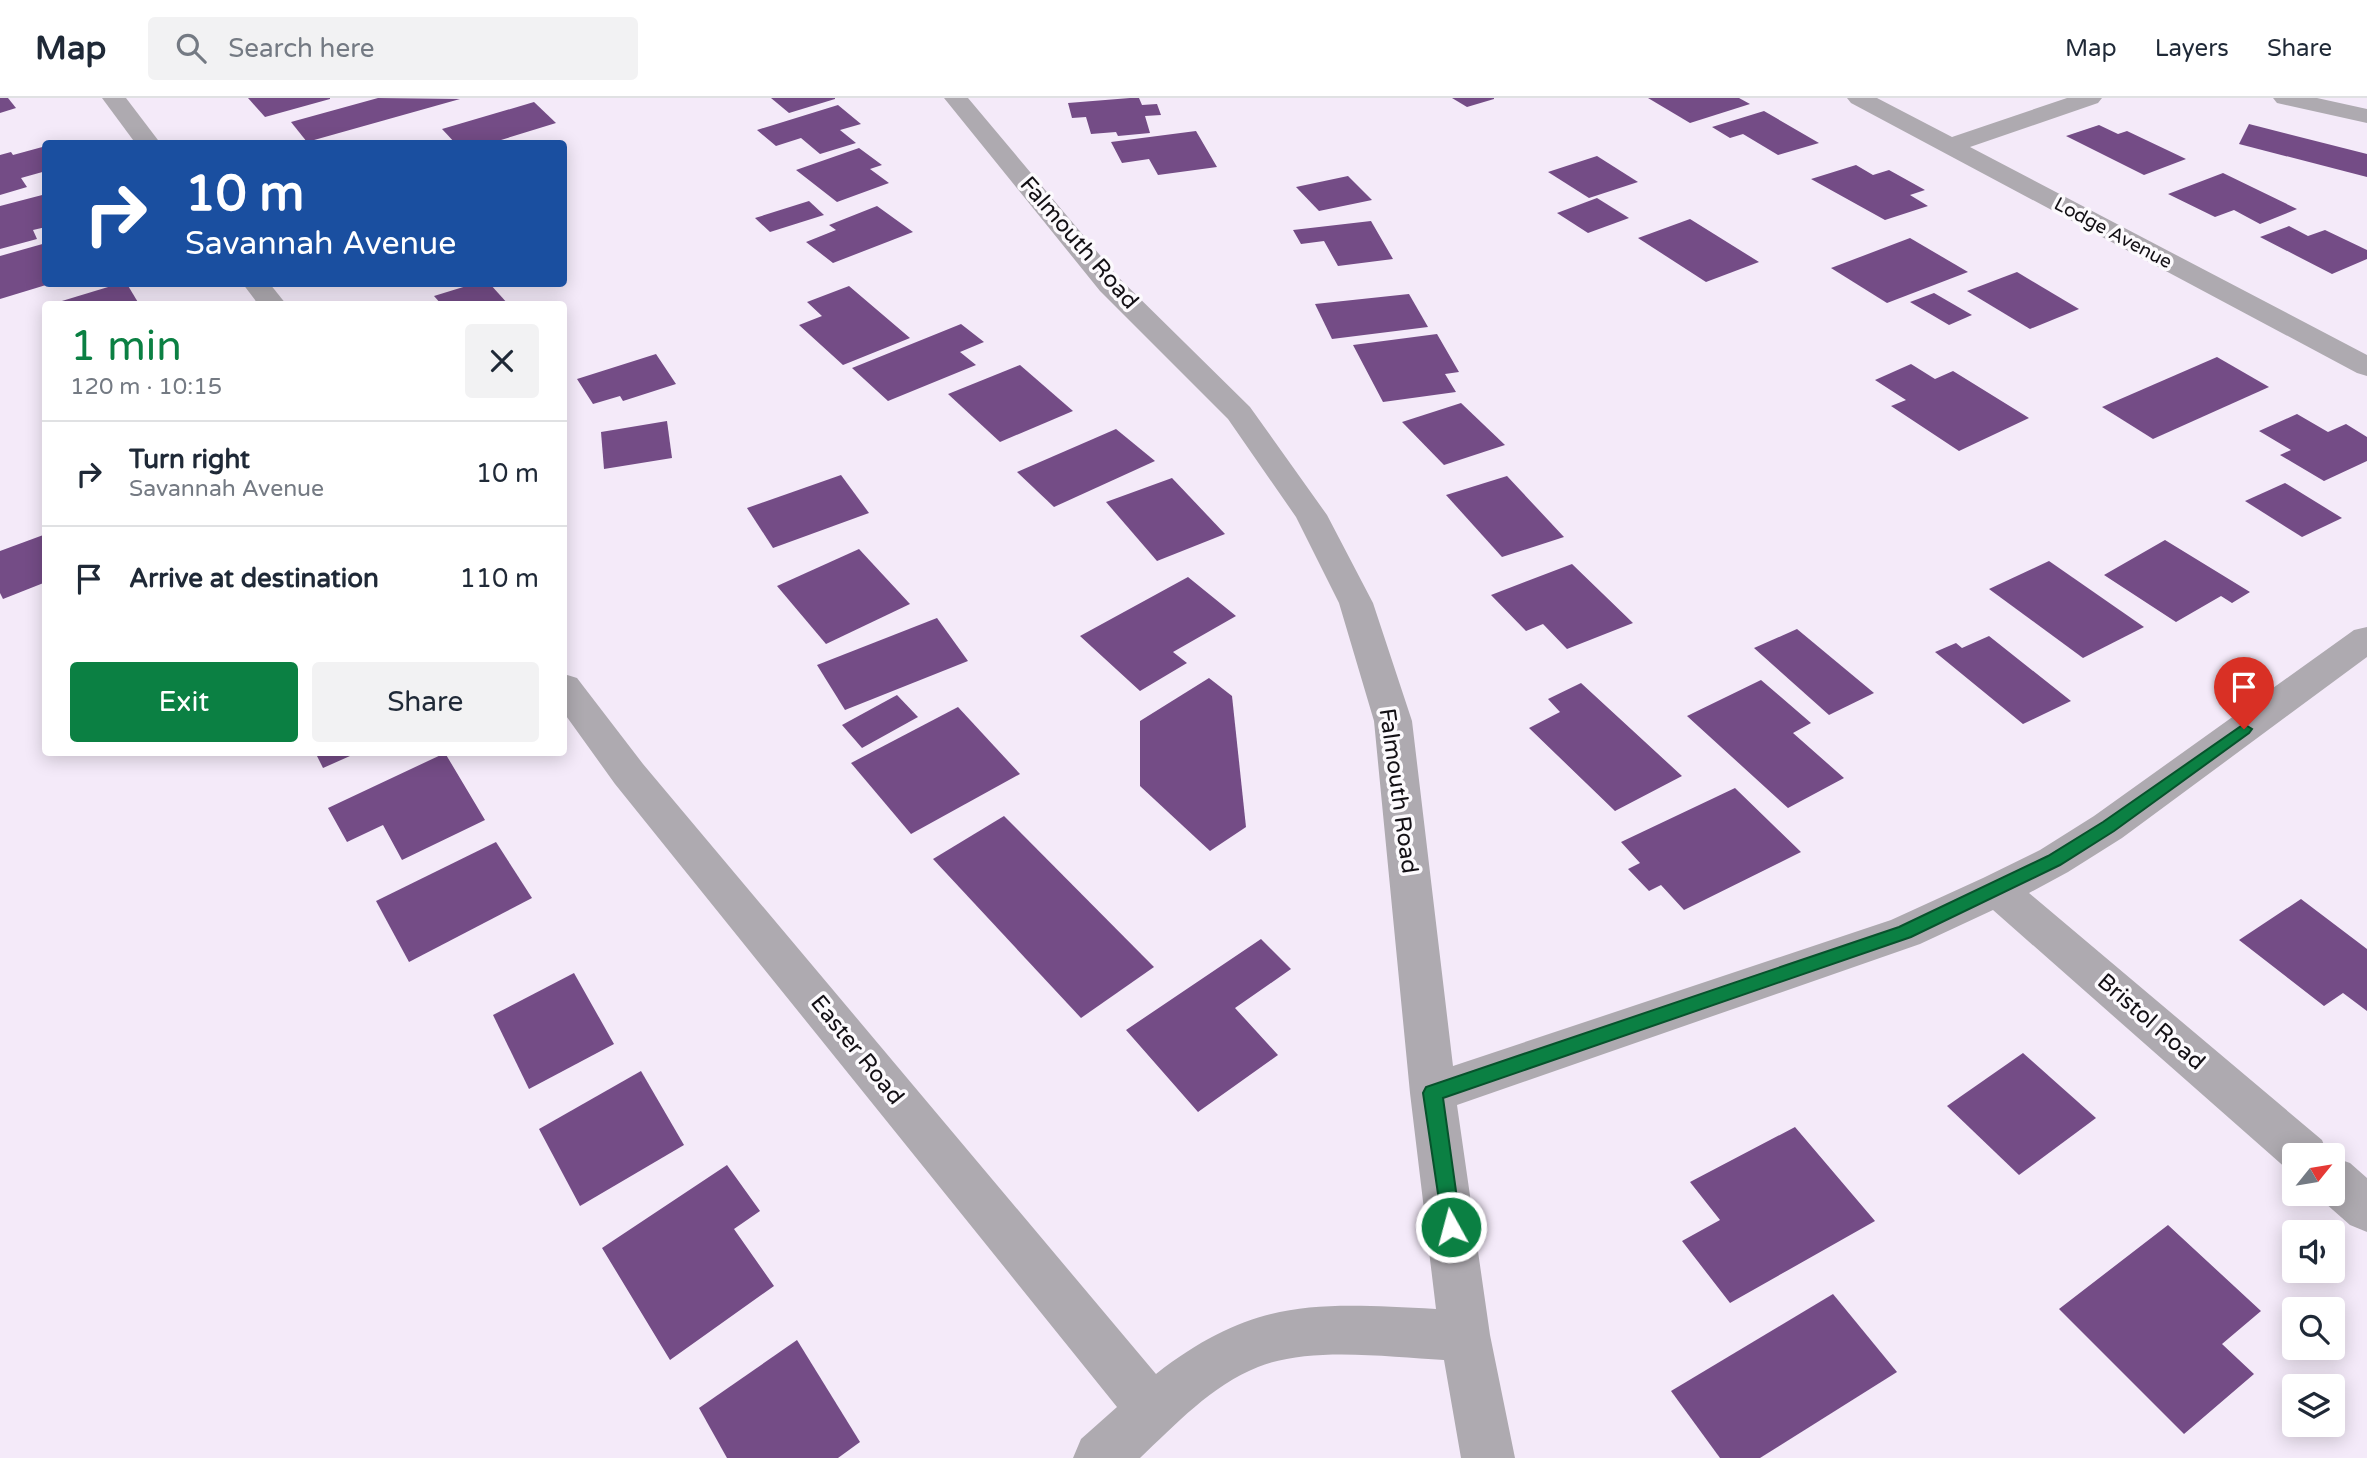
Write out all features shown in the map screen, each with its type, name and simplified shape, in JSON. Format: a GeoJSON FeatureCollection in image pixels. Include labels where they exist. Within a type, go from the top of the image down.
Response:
{"type":"FeatureCollection","features":[{"type":"Feature","properties":{"kind":"street"},"geometry":{"type":"LineString","coordinates":[[114,98],[146,140]]}},
{"type":"Feature","properties":{"kind":"street","name":"Falmouth Road"},"geometry":{"type":"LineString","coordinates":[[956,98],[1110,285],[1239,413],[1311,515],[1356,603],[1393,720],[1433,1093],[1465,1335],[1488,1458]]}},
{"type":"Feature","properties":{"kind":"street","name":"Lodge Avenue"},"geometry":{"type":"LineString","coordinates":[[1859,98],[2367,367]]}},
{"type":"Feature","properties":{"kind":"street"},"geometry":{"type":"LineString","coordinates":[[1950,146],[2090,98]]}},
{"type":"Feature","properties":{"kind":"street"},"geometry":{"type":"LineString","coordinates":[[2284,98],[2367,116]]}},
{"type":"Feature","properties":{"kind":"street"},"geometry":{"type":"LineString","coordinates":[[258,287],[270,301]]}},
{"type":"Feature","properties":{"kind":"street"},"geometry":{"type":"LineString","coordinates":[[1433,1093],[1905,932],[1997,890],[2054,861],[2108,827],[2367,639]]}},
{"type":"Feature","properties":{"kind":"street","name":"Easter Road"},"geometry":{"type":"LineString","coordinates":[[567,691],[629,774],[1153,1411]]}},
{"type":"Feature","properties":{"kind":"street","name":"Bristol Road"},"geometry":{"type":"LineString","coordinates":[[1997,890],[2291,1143]]}},
{"type":"Feature","properties":{"kind":"street"},"geometry":{"type":"LineString","coordinates":[[2345,1190],[2367,1209]]}},
{"type":"Feature","properties":{"kind":"street"},"geometry":{"type":"LineString","coordinates":[[1100,1458],[1208,1366],[1258,1341],[1301,1332],[1465,1335]]}},
{"type":"Feature","properties":{"kind":"building"},"geometry":{"type":"Polygon","coordinates":[[[0,98],[8,98],[16,108],[0,113],[0,98]]]}},
{"type":"Feature","properties":{"kind":"building"},"geometry":{"type":"Polygon","coordinates":[[[248,98],[330,98],[330,99],[265,117],[248,98]]]}},
{"type":"Feature","properties":{"kind":"building"},"geometry":{"type":"Polygon","coordinates":[[[378,98],[460,99],[314,140],[305,140],[291,122],[378,98]]]}},
{"type":"Feature","properties":{"kind":"building"},"geometry":{"type":"Polygon","coordinates":[[[771,98],[835,98],[835,99],[789,113],[771,98]]]}},
{"type":"Feature","properties":{"kind":"building"},"geometry":{"type":"Polygon","coordinates":[[[1139,98],[1142,105],[1157,104],[1161,115],[1145,116],[1150,133],[1118,136],[1116,132],[1091,134],[1086,117],[1072,118],[1068,103],[1139,98]]]}},
{"type":"Feature","properties":{"kind":"building"},"geometry":{"type":"Polygon","coordinates":[[[1452,98],[1494,98],[1494,99],[1467,107],[1452,98]]]}},
{"type":"Feature","properties":{"kind":"building"},"geometry":{"type":"Polygon","coordinates":[[[1648,98],[1739,98],[1750,104],[1690,123],[1648,98]]]}},
{"type":"Feature","properties":{"kind":"building"},"geometry":{"type":"Polygon","coordinates":[[[534,102],[556,123],[501,140],[452,140],[442,129],[534,102]]]}},
{"type":"Feature","properties":{"kind":"building"},"geometry":{"type":"Polygon","coordinates":[[[838,105],[861,124],[840,130],[856,143],[820,154],[801,138],[776,146],[757,130],[838,105]]]}},
{"type":"Feature","properties":{"kind":"building"},"geometry":{"type":"Polygon","coordinates":[[[1764,111],[1819,143],[1778,155],[1743,134],[1730,138],[1712,127],[1764,111]]]}},
{"type":"Feature","properties":{"kind":"building"},"geometry":{"type":"Polygon","coordinates":[[[2249,124],[2367,154],[2367,177],[2239,144],[2249,124]]]}},
{"type":"Feature","properties":{"kind":"building"},"geometry":{"type":"Polygon","coordinates":[[[2099,125],[2118,134],[2127,131],[2186,159],[2144,175],[2066,136],[2099,125]]]}},
{"type":"Feature","properties":{"kind":"building"},"geometry":{"type":"Polygon","coordinates":[[[1196,131],[1217,167],[1158,175],[1149,159],[1122,163],[1111,142],[1196,131]]]}},
{"type":"Feature","properties":{"kind":"building"},"geometry":{"type":"Polygon","coordinates":[[[42,147],[42,172],[21,178],[27,187],[0,195],[0,155],[11,152],[13,155],[42,147]]]}},
{"type":"Feature","properties":{"kind":"building"},"geometry":{"type":"Polygon","coordinates":[[[859,148],[882,165],[870,169],[889,183],[837,202],[796,170],[859,148]]]}},
{"type":"Feature","properties":{"kind":"building"},"geometry":{"type":"Polygon","coordinates":[[[1597,156],[1638,182],[1589,198],[1548,172],[1597,156]]]}},
{"type":"Feature","properties":{"kind":"building"},"geometry":{"type":"Polygon","coordinates":[[[1856,165],[1873,175],[1889,170],[1925,190],[1910,195],[1928,206],[1885,220],[1811,179],[1856,165]]]}},
{"type":"Feature","properties":{"kind":"building"},"geometry":{"type":"Polygon","coordinates":[[[2223,173],[2297,209],[2260,224],[2234,210],[2215,217],[2168,194],[2223,173]]]}},
{"type":"Feature","properties":{"kind":"building"},"geometry":{"type":"Polygon","coordinates":[[[1348,176],[1372,200],[1319,211],[1296,187],[1348,176]]]}},
{"type":"Feature","properties":{"kind":"building"},"geometry":{"type":"Polygon","coordinates":[[[42,195],[42,228],[33,230],[37,239],[0,249],[0,206],[42,195]]]}},
{"type":"Feature","properties":{"kind":"building"},"geometry":{"type":"Polygon","coordinates":[[[1597,198],[1629,218],[1588,233],[1557,213],[1597,198]]]}},
{"type":"Feature","properties":{"kind":"building"},"geometry":{"type":"Polygon","coordinates":[[[809,201],[824,215],[770,232],[755,218],[809,201]]]}},
{"type":"Feature","properties":{"kind":"building"},"geometry":{"type":"Polygon","coordinates":[[[877,206],[913,232],[833,263],[806,242],[836,230],[829,225],[877,206]]]}},
{"type":"Feature","properties":{"kind":"building"},"geometry":{"type":"Polygon","coordinates":[[[1690,219],[1759,262],[1706,282],[1638,238],[1690,219]]]}},
{"type":"Feature","properties":{"kind":"building"},"geometry":{"type":"Polygon","coordinates":[[[1371,221],[1393,259],[1338,266],[1324,241],[1301,244],[1293,230],[1371,221]]]}},
{"type":"Feature","properties":{"kind":"building"},"geometry":{"type":"Polygon","coordinates":[[[2289,226],[2308,236],[2325,230],[2367,250],[2367,259],[2332,274],[2260,237],[2289,226]]]}},
{"type":"Feature","properties":{"kind":"building"},"geometry":{"type":"Polygon","coordinates":[[[1910,238],[1968,272],[1887,303],[1831,268],[1910,238]]]}},
{"type":"Feature","properties":{"kind":"building"},"geometry":{"type":"Polygon","coordinates":[[[42,244],[42,286],[0,299],[0,256],[42,244]]]}},
{"type":"Feature","properties":{"kind":"building"},"geometry":{"type":"Polygon","coordinates":[[[2017,272],[2079,309],[2030,329],[1967,291],[2017,272]]]}},
{"type":"Feature","properties":{"kind":"building"},"geometry":{"type":"Polygon","coordinates":[[[849,286],[910,338],[843,365],[799,325],[822,316],[807,302],[849,286]]]}},
{"type":"Feature","properties":{"kind":"building"},"geometry":{"type":"Polygon","coordinates":[[[108,287],[129,287],[137,301],[62,301],[108,287]]]}},
{"type":"Feature","properties":{"kind":"building"},"geometry":{"type":"Polygon","coordinates":[[[463,287],[493,287],[505,301],[438,301],[434,296],[463,287]]]}},
{"type":"Feature","properties":{"kind":"building"},"geometry":{"type":"Polygon","coordinates":[[[1934,293],[1972,315],[1949,325],[1910,302],[1934,293]]]}},
{"type":"Feature","properties":{"kind":"building"},"geometry":{"type":"Polygon","coordinates":[[[1409,294],[1428,327],[1332,339],[1315,304],[1409,294]]]}},
{"type":"Feature","properties":{"kind":"building"},"geometry":{"type":"Polygon","coordinates":[[[961,324],[984,342],[960,352],[976,365],[888,401],[852,368],[961,324]]]}},
{"type":"Feature","properties":{"kind":"building"},"geometry":{"type":"Polygon","coordinates":[[[1437,334],[1459,372],[1445,374],[1456,392],[1383,402],[1353,345],[1437,334]]]}},
{"type":"Feature","properties":{"kind":"building"},"geometry":{"type":"Polygon","coordinates":[[[656,354],[676,384],[623,401],[620,396],[593,404],[577,379],[656,354]]]}},
{"type":"Feature","properties":{"kind":"building"},"geometry":{"type":"Polygon","coordinates":[[[2217,357],[2269,387],[2153,439],[2102,407],[2217,357]]]}},
{"type":"Feature","properties":{"kind":"building"},"geometry":{"type":"Polygon","coordinates":[[[1911,364],[1935,379],[1953,371],[2029,418],[1959,451],[1891,406],[1906,400],[1875,380],[1911,364]]]}},
{"type":"Feature","properties":{"kind":"building"},"geometry":{"type":"Polygon","coordinates":[[[1020,365],[1073,411],[1000,442],[948,394],[1020,365]]]}},
{"type":"Feature","properties":{"kind":"building"},"geometry":{"type":"Polygon","coordinates":[[[1461,403],[1505,445],[1444,465],[1402,422],[1461,403]]]}},
{"type":"Feature","properties":{"kind":"building"},"geometry":{"type":"Polygon","coordinates":[[[2297,414],[2328,432],[2346,424],[2367,437],[2367,461],[2324,481],[2280,455],[2291,450],[2259,431],[2297,414]]]}},
{"type":"Feature","properties":{"kind":"building"},"geometry":{"type":"Polygon","coordinates":[[[667,421],[672,458],[604,469],[601,432],[667,421]]]}},
{"type":"Feature","properties":{"kind":"building"},"geometry":{"type":"Polygon","coordinates":[[[1116,429],[1155,461],[1054,507],[1017,472],[1116,429]]]}},
{"type":"Feature","properties":{"kind":"building"},"geometry":{"type":"Polygon","coordinates":[[[841,475],[869,513],[773,548],[747,508],[841,475]]]}},
{"type":"Feature","properties":{"kind":"building"},"geometry":{"type":"Polygon","coordinates":[[[1507,476],[1564,537],[1502,557],[1446,495],[1507,476]]]}},
{"type":"Feature","properties":{"kind":"building"},"geometry":{"type":"Polygon","coordinates":[[[1172,478],[1225,534],[1157,561],[1106,502],[1172,478]]]}},
{"type":"Feature","properties":{"kind":"building"},"geometry":{"type":"Polygon","coordinates":[[[2285,483],[2342,518],[2302,537],[2245,501],[2285,483]]]}},
{"type":"Feature","properties":{"kind":"building"},"geometry":{"type":"Polygon","coordinates":[[[42,535],[42,584],[3,599],[0,593],[0,551],[42,535]]]}},
{"type":"Feature","properties":{"kind":"building"},"geometry":{"type":"Polygon","coordinates":[[[2165,540],[2250,592],[2232,603],[2221,596],[2176,622],[2104,575],[2165,540]]]}},
{"type":"Feature","properties":{"kind":"building"},"geometry":{"type":"Polygon","coordinates":[[[859,549],[910,604],[826,644],[777,586],[859,549]]]}},
{"type":"Feature","properties":{"kind":"building"},"geometry":{"type":"Polygon","coordinates":[[[2049,561],[2144,627],[2083,658],[1989,589],[2049,561]]]}},
{"type":"Feature","properties":{"kind":"building"},"geometry":{"type":"Polygon","coordinates":[[[1572,564],[1633,623],[1567,649],[1543,624],[1526,631],[1491,595],[1572,564]]]}},
{"type":"Feature","properties":{"kind":"building"},"geometry":{"type":"Polygon","coordinates":[[[1188,577],[1236,616],[1173,652],[1187,663],[1140,691],[1080,636],[1188,577]]]}},
{"type":"Feature","properties":{"kind":"building"},"geometry":{"type":"Polygon","coordinates":[[[937,618],[968,661],[845,710],[817,665],[937,618]]]}},
{"type":"Feature","properties":{"kind":"building"},"geometry":{"type":"Polygon","coordinates":[[[1797,629],[1874,693],[1829,715],[1754,648],[1797,629]]]}},
{"type":"Feature","properties":{"kind":"building"},"geometry":{"type":"Polygon","coordinates":[[[1989,636],[2071,701],[2023,724],[1935,652],[1956,643],[1962,648],[1989,636]]]}},
{"type":"Feature","properties":{"kind":"building"},"geometry":{"type":"Polygon","coordinates":[[[1209,678],[1232,696],[1246,827],[1210,851],[1140,786],[1140,721],[1209,678]]]}},
{"type":"Feature","properties":{"kind":"building"},"geometry":{"type":"Polygon","coordinates":[[[1761,680],[1811,723],[1793,733],[1844,778],[1788,808],[1687,716],[1761,680]]]}},
{"type":"Feature","properties":{"kind":"building"},"geometry":{"type":"Polygon","coordinates":[[[1581,683],[1682,776],[1615,811],[1529,728],[1560,712],[1548,699],[1581,683]]]}},
{"type":"Feature","properties":{"kind":"building"},"geometry":{"type":"Polygon","coordinates":[[[897,695],[918,717],[862,748],[842,725],[897,695]]]}},
{"type":"Feature","properties":{"kind":"building"},"geometry":{"type":"Polygon","coordinates":[[[958,707],[1020,774],[911,834],[851,763],[958,707]]]}},
{"type":"Feature","properties":{"kind":"building"},"geometry":{"type":"Polygon","coordinates":[[[317,756],[350,756],[323,768],[317,756]]]}},
{"type":"Feature","properties":{"kind":"building"},"geometry":{"type":"Polygon","coordinates":[[[439,756],[447,756],[485,820],[402,860],[383,825],[347,842],[328,808],[439,756]]]}},
{"type":"Feature","properties":{"kind":"building"},"geometry":{"type":"Polygon","coordinates":[[[1735,788],[1801,852],[1684,910],[1661,885],[1649,891],[1628,869],[1640,863],[1621,842],[1735,788]]]}},
{"type":"Feature","properties":{"kind":"building"},"geometry":{"type":"Polygon","coordinates":[[[1004,816],[1154,967],[1081,1018],[933,859],[1004,816]]]}},
{"type":"Feature","properties":{"kind":"building"},"geometry":{"type":"Polygon","coordinates":[[[496,842],[532,898],[409,962],[376,901],[496,842]]]}},
{"type":"Feature","properties":{"kind":"building"},"geometry":{"type":"Polygon","coordinates":[[[2301,899],[2367,949],[2367,1011],[2343,993],[2324,1006],[2239,940],[2301,899]]]}},
{"type":"Feature","properties":{"kind":"building"},"geometry":{"type":"Polygon","coordinates":[[[1261,939],[1291,969],[1235,1008],[1278,1055],[1198,1112],[1126,1030],[1261,939]]]}},
{"type":"Feature","properties":{"kind":"building"},"geometry":{"type":"Polygon","coordinates":[[[574,973],[614,1044],[529,1089],[493,1015],[574,973]]]}},
{"type":"Feature","properties":{"kind":"building"},"geometry":{"type":"Polygon","coordinates":[[[2023,1053],[2096,1118],[2019,1175],[1947,1106],[2023,1053]]]}},
{"type":"Feature","properties":{"kind":"building"},"geometry":{"type":"Polygon","coordinates":[[[641,1071],[684,1145],[580,1206],[539,1129],[641,1071]]]}},
{"type":"Feature","properties":{"kind":"building"},"geometry":{"type":"Polygon","coordinates":[[[1795,1127],[1875,1221],[1730,1303],[1682,1241],[1720,1220],[1690,1182],[1795,1127]]]}},
{"type":"Feature","properties":{"kind":"building"},"geometry":{"type":"Polygon","coordinates":[[[727,1165],[760,1211],[734,1229],[774,1286],[670,1360],[602,1248],[727,1165]]]}},
{"type":"Feature","properties":{"kind":"building"},"geometry":{"type":"Polygon","coordinates":[[[2168,1225],[2261,1311],[2222,1344],[2254,1374],[2184,1434],[2059,1309],[2168,1225]]]}},
{"type":"Feature","properties":{"kind":"building"},"geometry":{"type":"Polygon","coordinates":[[[1833,1294],[1897,1372],[1760,1458],[1720,1458],[1671,1391],[1833,1294]]]}},
{"type":"Feature","properties":{"kind":"building"},"geometry":{"type":"Polygon","coordinates":[[[797,1340],[860,1442],[838,1458],[727,1458],[699,1408],[797,1340]]]}},
{"type":"Feature","properties":{"kind":"route"},"geometry":{"type":"LineString","coordinates":[[1451,1227],[1433,1093],[1905,932],[2054,861],[2108,827],[2244,729]]}}]}
